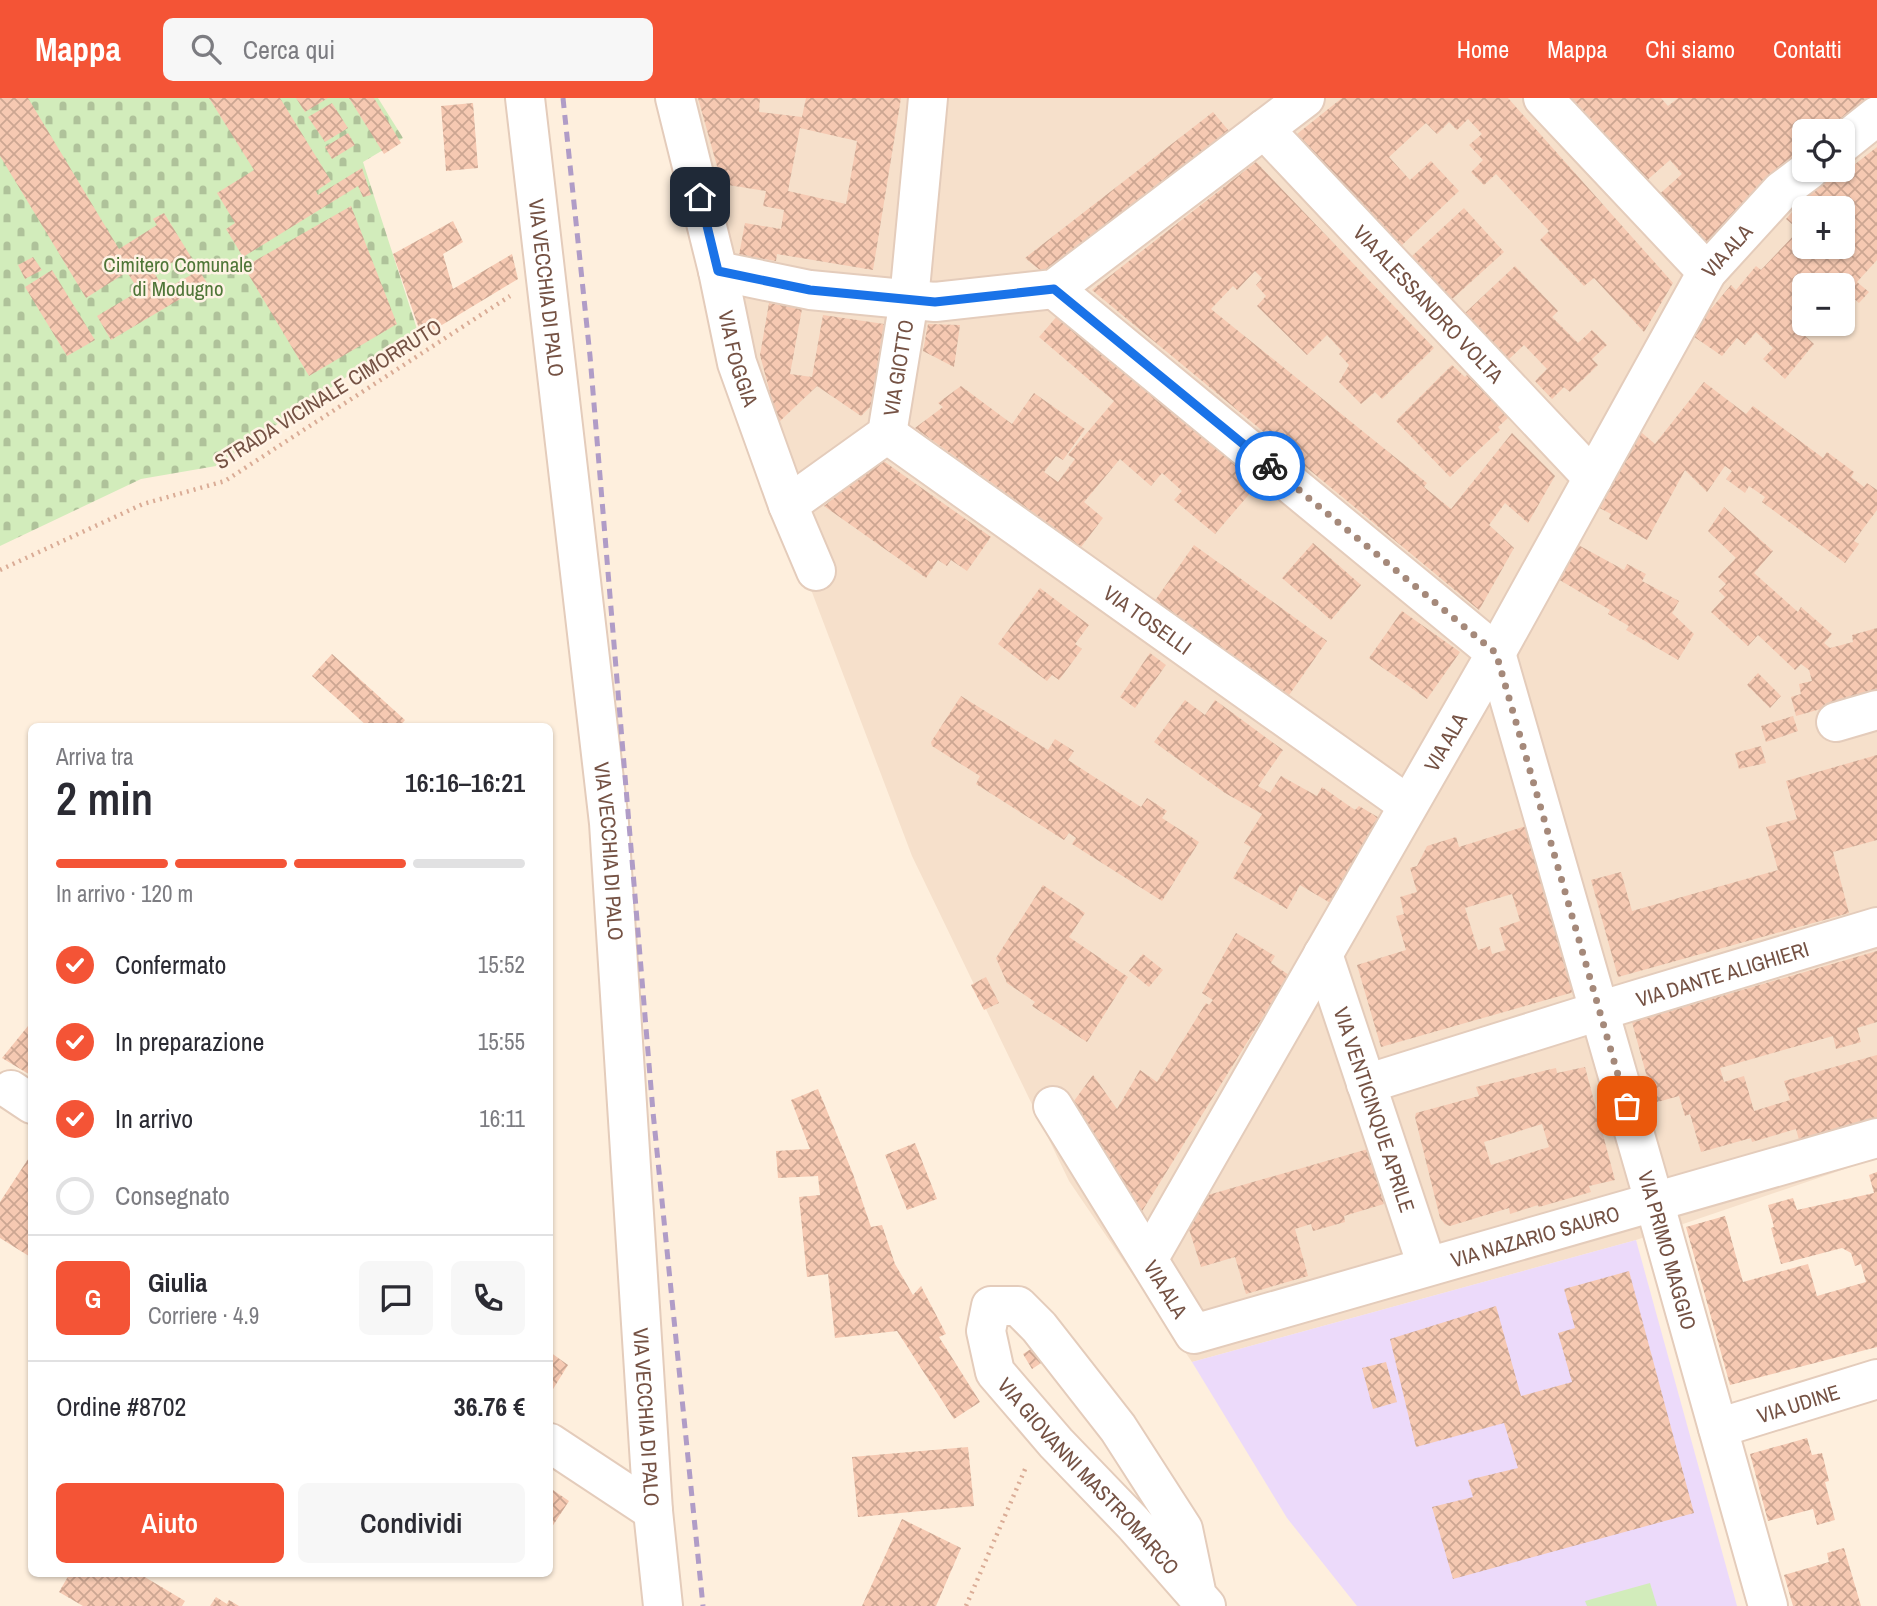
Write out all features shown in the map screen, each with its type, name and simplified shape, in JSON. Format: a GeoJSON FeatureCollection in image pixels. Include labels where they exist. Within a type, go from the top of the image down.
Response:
{"type":"FeatureCollection","features":[{"type":"Feature","properties":{"kind":"street","name":"VIA VECCHIA DI PALO"},"geometry":{"type":"LineString","coordinates":[[525,98],[608,823],[653,1511],[663,1606]]}},
{"type":"Feature","properties":{"kind":"street","name":"VIA FOGGIA"},"geometry":{"type":"LineString","coordinates":[[675,98],[718,271],[737,363],[788,505],[816,571]]}},
{"type":"Feature","properties":{"kind":"street","name":"VIA GIOTTO"},"geometry":{"type":"LineString","coordinates":[[788,505],[887,434],[909,300],[928,98]]}},
{"type":"Feature","properties":{"kind":"street"},"geometry":{"type":"LineString","coordinates":[[718,271],[810,290],[935,302],[1054,289],[1305,98]]}},
{"type":"Feature","properties":{"kind":"street"},"geometry":{"type":"LineString","coordinates":[[1543,98],[1707,272]]}},
{"type":"Feature","properties":{"kind":"street"},"geometry":{"type":"LineString","coordinates":[[1855,133],[1877,116]]}},
{"type":"Feature","properties":{"kind":"street","name":"VIA ALESSANDRO VOLTA"},"geometry":{"type":"LineString","coordinates":[[1264,129],[1593,478]]}},
{"type":"Feature","properties":{"kind":"street","name":"VIA ALA"},"geometry":{"type":"LineString","coordinates":[[1194,1334],[1149,1258],[1496,653],[1707,272],[1781,191],[1793,182]]}},
{"type":"Feature","properties":{"kind":"street"},"geometry":{"type":"LineString","coordinates":[[1054,289],[1496,653]]}},
{"type":"Feature","properties":{"kind":"street","name":"VIA TOSELLI"},"geometry":{"type":"LineString","coordinates":[[887,434],[1408,805]]}},
{"type":"Feature","properties":{"kind":"street","name":"VIA PRIMO MAGGIO"},"geometry":{"type":"LineString","coordinates":[[1496,653],[1768,1606]]}},
{"type":"Feature","properties":{"kind":"street"},"geometry":{"type":"LineString","coordinates":[[1836,722],[1877,710]]}},
{"type":"Feature","properties":{"kind":"street","name":"VIA DANTE ALIGHIERI"},"geometry":{"type":"LineString","coordinates":[[1366,1084],[1877,927]]}},
{"type":"Feature","properties":{"kind":"street","name":"VIA VENTICINQUE APRILE"},"geometry":{"type":"LineString","coordinates":[[1323,954],[1427,1266]]}},
{"type":"Feature","properties":{"kind":"street"},"geometry":{"type":"LineString","coordinates":[[1053,1106],[1149,1258]]}},
{"type":"Feature","properties":{"kind":"street","name":"VIA NAZARIO SAURO"},"geometry":{"type":"LineString","coordinates":[[1194,1334],[1877,1138]]}},
{"type":"Feature","properties":{"kind":"street","name":"VIA GIOVANNI MASTROMARCO"},"geometry":{"type":"LineString","coordinates":[[991,1306],[1018,1306],[1039,1326],[1118,1428],[1183,1529],[1201,1601],[995,1372],[986,1331],[991,1306]]}},
{"type":"Feature","properties":{"kind":"street","name":"VIA UDINE"},"geometry":{"type":"LineString","coordinates":[[1718,1428],[1877,1379]]}},
{"type":"Feature","properties":{"kind":"street"},"geometry":{"type":"LineString","coordinates":[[553,1445],[653,1511]]}},
{"type":"Feature","properties":{"kind":"path","name":"STRADA VICINALE CIMORRUTO"},"geometry":{"type":"LineString","coordinates":[[0,570],[143,504],[225,481],[546,272]]}},
{"type":"Feature","properties":{"kind":"path"},"geometry":{"type":"LineString","coordinates":[[966,1606],[1043,1428]]}},
{"type":"Feature","properties":{"kind":"shaded area"},"geometry":{"type":"Polygon","coordinates":[[[658,98],[1877,98],[1877,1158],[1636,1240],[1192,1362],[1069,1181],[912,856],[774,492],[658,98]]]}},
{"type":"Feature","properties":{"kind":"shaded area"},"geometry":{"type":"Polygon","coordinates":[[[1636,1240],[1737,1606],[1357,1606],[1287,1518],[1192,1362],[1636,1240]]]}},
{"type":"Feature","properties":{"kind":"green space","name":"Cimitero Comunale di Modugno"},"geometry":{"type":"Polygon","coordinates":[[[0,98],[378,98],[403,138],[363,162],[417,329],[216,466],[141,479],[0,546],[0,98]]]}},
{"type":"Feature","properties":{"kind":"green space"},"geometry":{"type":"Polygon","coordinates":[[[1650,1583],[1657,1606],[1587,1606],[1585,1601],[1650,1583]]]}},
{"type":"Feature","properties":{"kind":"building"},"geometry":{"type":"Polygon","coordinates":[[[0,98],[28,98],[119,249],[157,225],[153,219],[164,213],[207,283],[111,340],[97,316],[139,291],[127,272],[86,298],[0,156],[0,98]],[[181,258],[154,272],[164,290],[191,275],[181,258]]]}},
{"type":"Feature","properties":{"kind":"building"},"geometry":{"type":"Polygon","coordinates":[[[209,98],[280,98],[331,181],[316,191],[318,195],[362,168],[371,195],[363,197],[358,186],[243,257],[226,229],[235,223],[217,193],[254,170],[209,98]]]}},
{"type":"Feature","properties":{"kind":"building"},"geometry":{"type":"Polygon","coordinates":[[[296,98],[328,98],[305,112],[296,98]]]}},
{"type":"Feature","properties":{"kind":"building"},"geometry":{"type":"Polygon","coordinates":[[[349,98],[374,98],[401,143],[384,154],[349,98]]]}},
{"type":"Feature","properties":{"kind":"building"},"geometry":{"type":"Polygon","coordinates":[[[698,98],[760,98],[759,112],[802,117],[806,98],[901,98],[873,270],[777,254],[776,261],[739,255],[745,223],[781,229],[784,210],[763,206],[766,191],[722,184],[698,98]],[[800,128],[788,191],[846,204],[857,141],[800,128]]]}},
{"type":"Feature","properties":{"kind":"building"},"geometry":{"type":"Polygon","coordinates":[[[1342,98],[1508,98],[1673,283],[1644,332],[1594,278],[1584,286],[1540,240],[1549,231],[1496,174],[1484,185],[1471,172],[1483,160],[1469,145],[1482,134],[1468,119],[1457,130],[1449,122],[1437,134],[1426,123],[1389,157],[1410,180],[1431,161],[1459,191],[1399,248],[1292,138],[1342,98]]]}},
{"type":"Feature","properties":{"kind":"building"},"geometry":{"type":"Polygon","coordinates":[[[1567,98],[1661,98],[1668,106],[1678,98],[1877,98],[1851,119],[1792,119],[1792,169],[1710,254],[1655,198],[1682,174],[1670,160],[1645,182],[1567,98]]]}},
{"type":"Feature","properties":{"kind":"building"},"geometry":{"type":"Polygon","coordinates":[[[332,103],[348,128],[325,142],[308,117],[332,103]]]}},
{"type":"Feature","properties":{"kind":"building"},"geometry":{"type":"Polygon","coordinates":[[[473,103],[478,168],[446,171],[441,106],[473,103]]]}},
{"type":"Feature","properties":{"kind":"building"},"geometry":{"type":"Polygon","coordinates":[[[1213,112],[1229,131],[1045,274],[1025,258],[1213,112]]]}},
{"type":"Feature","properties":{"kind":"building"},"geometry":{"type":"Polygon","coordinates":[[[348,133],[355,145],[332,159],[325,147],[348,133]]]}},
{"type":"Feature","properties":{"kind":"building"},"geometry":{"type":"Polygon","coordinates":[[[1877,147],[1877,260],[1857,282],[1869,292],[1859,303],[1855,300],[1855,273],[1792,273],[1792,336],[1805,336],[1814,344],[1785,379],[1763,359],[1773,348],[1756,332],[1745,345],[1737,338],[1722,356],[1690,334],[1731,285],[1736,290],[1756,266],[1761,270],[1792,237],[1792,259],[1855,259],[1855,196],[1806,196],[1818,182],[1855,182],[1855,164],[1877,147]]]}},
{"type":"Feature","properties":{"kind":"building"},"geometry":{"type":"Polygon","coordinates":[[[1256,162],[1434,348],[1382,399],[1375,392],[1361,404],[1339,382],[1349,365],[1339,354],[1342,351],[1327,335],[1307,355],[1257,306],[1266,296],[1256,285],[1262,278],[1255,271],[1237,290],[1233,286],[1211,309],[1427,483],[1424,487],[1451,509],[1512,433],[1555,476],[1528,523],[1505,503],[1489,525],[1514,548],[1479,610],[1092,290],[1256,162]]]}},
{"type":"Feature","properties":{"kind":"building"},"geometry":{"type":"Polygon","coordinates":[[[351,206],[397,324],[309,376],[244,267],[351,206]]]}},
{"type":"Feature","properties":{"kind":"building"},"geometry":{"type":"Polygon","coordinates":[[[1464,208],[1504,252],[1450,301],[1411,257],[1464,208]]]}},
{"type":"Feature","properties":{"kind":"building"},"geometry":{"type":"Polygon","coordinates":[[[1792,212],[1792,224],[1786,219],[1792,212]]]}},
{"type":"Feature","properties":{"kind":"building"},"geometry":{"type":"Polygon","coordinates":[[[453,221],[463,242],[443,254],[453,289],[512,254],[518,279],[422,337],[393,254],[453,221]]]}},
{"type":"Feature","properties":{"kind":"building"},"geometry":{"type":"Polygon","coordinates":[[[33,257],[42,270],[25,279],[18,265],[33,257]]]}},
{"type":"Feature","properties":{"kind":"building"},"geometry":{"type":"Polygon","coordinates":[[[1515,266],[1558,311],[1552,317],[1578,343],[1592,330],[1607,345],[1592,359],[1598,365],[1570,392],[1564,387],[1552,399],[1535,381],[1547,369],[1524,345],[1507,361],[1463,315],[1515,266]]]}},
{"type":"Feature","properties":{"kind":"building"},"geometry":{"type":"Polygon","coordinates":[[[52,270],[95,340],[67,356],[25,287],[52,270]]]}},
{"type":"Feature","properties":{"kind":"building"},"geometry":{"type":"Polygon","coordinates":[[[769,303],[802,309],[790,374],[812,377],[823,315],[884,324],[872,405],[861,416],[817,386],[778,423],[760,355],[769,303]]]}},
{"type":"Feature","properties":{"kind":"building"},"geometry":{"type":"Polygon","coordinates":[[[1059,314],[1258,484],[1215,534],[1174,500],[1182,491],[1162,473],[1151,486],[1120,459],[1084,502],[1103,518],[1081,547],[915,428],[943,407],[938,403],[961,386],[1012,424],[1034,393],[1085,429],[1063,460],[1056,456],[1044,472],[1058,482],[1075,459],[1068,455],[1114,401],[1039,337],[1059,314]]]}},
{"type":"Feature","properties":{"kind":"building"},"geometry":{"type":"Polygon","coordinates":[[[928,324],[960,325],[954,367],[923,351],[928,324]]]}},
{"type":"Feature","properties":{"kind":"building"},"geometry":{"type":"Polygon","coordinates":[[[1452,365],[1465,377],[1467,375],[1509,417],[1498,427],[1500,430],[1450,477],[1396,421],[1452,365]]]}},
{"type":"Feature","properties":{"kind":"building"},"geometry":{"type":"Polygon","coordinates":[[[1704,382],[1746,414],[1753,406],[1823,458],[1827,452],[1854,472],[1851,477],[1864,487],[1867,483],[1877,490],[1877,510],[1854,541],[1859,544],[1845,563],[1762,502],[1765,497],[1749,486],[1745,493],[1726,479],[1732,471],[1725,466],[1707,492],[1685,470],[1647,540],[1609,519],[1611,514],[1592,504],[1635,427],[1655,444],[1704,382]]]}},
{"type":"Feature","properties":{"kind":"building"},"geometry":{"type":"Polygon","coordinates":[[[882,460],[991,537],[967,571],[951,560],[947,566],[938,560],[926,578],[824,506],[882,460]]]}},
{"type":"Feature","properties":{"kind":"building"},"geometry":{"type":"Polygon","coordinates":[[[1724,507],[1773,551],[1754,573],[1798,612],[1801,607],[1832,634],[1824,643],[1830,648],[1853,642],[1852,635],[1877,628],[1877,693],[1796,716],[1791,697],[1801,694],[1799,684],[1812,681],[1809,670],[1801,664],[1795,670],[1758,635],[1748,646],[1711,612],[1725,597],[1719,591],[1726,584],[1718,577],[1736,558],[1708,531],[1724,507]]]}},
{"type":"Feature","properties":{"kind":"building"},"geometry":{"type":"Polygon","coordinates":[[[1571,541],[1624,570],[1627,564],[1646,574],[1642,581],[1679,601],[1672,613],[1694,634],[1678,660],[1626,630],[1629,626],[1608,614],[1610,610],[1553,576],[1571,541]]]}},
{"type":"Feature","properties":{"kind":"building"},"geometry":{"type":"Polygon","coordinates":[[[1313,543],[1361,585],[1331,620],[1282,578],[1313,543]]]}},
{"type":"Feature","properties":{"kind":"building"},"geometry":{"type":"Polygon","coordinates":[[[1194,545],[1327,641],[1287,698],[1154,602],[1194,545]]]}},
{"type":"Feature","properties":{"kind":"building"},"geometry":{"type":"Polygon","coordinates":[[[1040,588],[1089,625],[1075,644],[1082,649],[1059,680],[1052,675],[1047,681],[998,644],[1040,588]]]}},
{"type":"Feature","properties":{"kind":"building"},"geometry":{"type":"Polygon","coordinates":[[[1402,611],[1460,652],[1427,699],[1369,658],[1402,611]]]}},
{"type":"Feature","properties":{"kind":"building"},"geometry":{"type":"Polygon","coordinates":[[[1150,653],[1166,665],[1135,708],[1120,697],[1150,653]]]}},
{"type":"Feature","properties":{"kind":"building"},"geometry":{"type":"Polygon","coordinates":[[[332,654],[405,720],[403,723],[364,723],[312,676],[332,654]]]}},
{"type":"Feature","properties":{"kind":"building"},"geometry":{"type":"Polygon","coordinates":[[[1758,673],[1781,696],[1770,708],[1747,685],[1758,673]]]}},
{"type":"Feature","properties":{"kind":"building"},"geometry":{"type":"Polygon","coordinates":[[[961,696],[1048,750],[1055,739],[1074,751],[1068,760],[1141,807],[1147,798],[1167,811],[1162,818],[1199,842],[1162,901],[1072,844],[1076,838],[1069,833],[1064,840],[976,784],[980,776],[932,746],[931,742],[961,696]]]}},
{"type":"Feature","properties":{"kind":"building"},"geometry":{"type":"Polygon","coordinates":[[[1185,700],[1205,715],[1215,700],[1283,750],[1258,786],[1270,793],[1281,776],[1317,796],[1322,787],[1355,810],[1359,806],[1381,819],[1332,904],[1300,885],[1287,909],[1233,878],[1251,847],[1244,843],[1262,814],[1225,793],[1154,742],[1185,700]]]}},
{"type":"Feature","properties":{"kind":"building"},"geometry":{"type":"Polygon","coordinates":[[[1793,716],[1798,731],[1766,742],[1761,726],[1793,716]]]}},
{"type":"Feature","properties":{"kind":"building"},"geometry":{"type":"Polygon","coordinates":[[[1761,746],[1766,763],[1739,769],[1735,753],[1761,746]]]}},
{"type":"Feature","properties":{"kind":"building"},"geometry":{"type":"Polygon","coordinates":[[[1877,755],[1877,840],[1833,852],[1849,913],[1618,977],[1591,880],[1621,872],[1632,911],[1778,870],[1766,827],[1797,819],[1786,781],[1877,755]]]}},
{"type":"Feature","properties":{"kind":"building"},"geometry":{"type":"Polygon","coordinates":[[[1526,826],[1574,992],[1381,1047],[1357,965],[1406,950],[1396,916],[1404,914],[1400,897],[1417,892],[1410,868],[1417,866],[1427,846],[1456,837],[1459,847],[1526,826]],[[1512,894],[1465,908],[1478,950],[1490,946],[1492,954],[1506,950],[1499,928],[1520,921],[1512,894]]]}},
{"type":"Feature","properties":{"kind":"building"},"geometry":{"type":"Polygon","coordinates":[[[1043,885],[1085,913],[1069,937],[1128,977],[1087,1042],[1032,1006],[1035,1002],[1007,983],[996,958],[1043,885]]]}},
{"type":"Feature","properties":{"kind":"building"},"geometry":{"type":"Polygon","coordinates":[[[1236,933],[1275,956],[1271,963],[1289,975],[1139,1216],[1071,1105],[1093,1075],[1117,1109],[1140,1070],[1157,1082],[1206,1003],[1209,1005],[1213,1000],[1202,993],[1236,933]]]}},
{"type":"Feature","properties":{"kind":"building"},"geometry":{"type":"Polygon","coordinates":[[[1877,951],[1877,1022],[1857,1028],[1861,1042],[1836,1049],[1833,1036],[1720,1068],[1724,1082],[1744,1076],[1754,1111],[1790,1100],[1784,1081],[1877,1055],[1877,1123],[1801,1147],[1796,1129],[1752,1142],[1751,1138],[1701,1152],[1690,1114],[1685,1116],[1679,1096],[1654,1103],[1632,1022],[1877,951]]]}},
{"type":"Feature","properties":{"kind":"building"},"geometry":{"type":"Polygon","coordinates":[[[1143,954],[1163,970],[1149,987],[1129,971],[1143,954]]]}},
{"type":"Feature","properties":{"kind":"building"},"geometry":{"type":"Polygon","coordinates":[[[986,977],[999,1003],[984,1010],[971,985],[986,977]]]}},
{"type":"Feature","properties":{"kind":"building"},"geometry":{"type":"Polygon","coordinates":[[[28,1026],[28,1074],[2,1058],[28,1026]]]}},
{"type":"Feature","properties":{"kind":"building"},"geometry":{"type":"Polygon","coordinates":[[[1585,1067],[1615,1180],[1589,1186],[1591,1192],[1539,1207],[1538,1205],[1510,1214],[1509,1208],[1450,1226],[1445,1224],[1440,1218],[1416,1113],[1479,1096],[1476,1087],[1556,1068],[1557,1073],[1585,1067]],[[1542,1124],[1484,1142],[1491,1165],[1549,1147],[1542,1124]]]}},
{"type":"Feature","properties":{"kind":"building"},"geometry":{"type":"Polygon","coordinates":[[[818,1089],[853,1174],[871,1227],[882,1225],[895,1264],[913,1295],[921,1286],[946,1334],[939,1337],[980,1402],[954,1419],[897,1331],[835,1338],[828,1274],[807,1277],[799,1197],[820,1195],[818,1176],[778,1178],[776,1151],[810,1149],[791,1100],[818,1089]]]}},
{"type":"Feature","properties":{"kind":"building"},"geometry":{"type":"Polygon","coordinates":[[[915,1143],[937,1199],[907,1210],[885,1155],[915,1143]]]}},
{"type":"Feature","properties":{"kind":"building"},"geometry":{"type":"Polygon","coordinates":[[[1368,1149],[1384,1204],[1344,1216],[1345,1222],[1313,1231],[1311,1224],[1295,1229],[1308,1276],[1246,1294],[1235,1257],[1201,1267],[1188,1226],[1208,1195],[1368,1149]]]}},
{"type":"Feature","properties":{"kind":"building"},"geometry":{"type":"Polygon","coordinates":[[[28,1159],[28,1256],[0,1238],[0,1202],[28,1159]]]}},
{"type":"Feature","properties":{"kind":"building"},"geometry":{"type":"Polygon","coordinates":[[[1877,1172],[1877,1347],[1730,1385],[1686,1227],[1725,1216],[1743,1282],[1808,1264],[1817,1296],[1866,1282],[1861,1264],[1855,1266],[1851,1253],[1842,1248],[1781,1264],[1768,1205],[1793,1198],[1797,1210],[1874,1193],[1869,1175],[1877,1172]]]}},
{"type":"Feature","properties":{"kind":"building"},"geometry":{"type":"Polygon","coordinates":[[[1629,1271],[1694,1513],[1453,1579],[1432,1507],[1473,1497],[1468,1480],[1518,1468],[1504,1423],[1416,1447],[1390,1339],[1496,1306],[1521,1396],[1572,1382],[1558,1333],[1575,1328],[1564,1289],[1629,1271]]]}},
{"type":"Feature","properties":{"kind":"building"},"geometry":{"type":"Polygon","coordinates":[[[1042,1342],[1052,1356],[1032,1369],[1023,1354],[1042,1342]]]}},
{"type":"Feature","properties":{"kind":"building"},"geometry":{"type":"Polygon","coordinates":[[[553,1354],[568,1365],[553,1389],[553,1354]]]}},
{"type":"Feature","properties":{"kind":"building"},"geometry":{"type":"Polygon","coordinates":[[[1386,1362],[1397,1402],[1373,1409],[1362,1368],[1386,1362]]]}},
{"type":"Feature","properties":{"kind":"building"},"geometry":{"type":"Polygon","coordinates":[[[1807,1438],[1812,1455],[1822,1453],[1829,1481],[1825,1482],[1835,1520],[1817,1525],[1813,1509],[1768,1521],[1750,1454],[1807,1438]]]}},
{"type":"Feature","properties":{"kind":"building"},"geometry":{"type":"Polygon","coordinates":[[[968,1447],[974,1506],[858,1517],[852,1457],[968,1447]]]}},
{"type":"Feature","properties":{"kind":"building"},"geometry":{"type":"Polygon","coordinates":[[[553,1490],[569,1501],[553,1525],[553,1490]]]}},
{"type":"Feature","properties":{"kind":"building"},"geometry":{"type":"Polygon","coordinates":[[[902,1519],[961,1548],[936,1606],[862,1606],[902,1519]]]}},
{"type":"Feature","properties":{"kind":"building"},"geometry":{"type":"Polygon","coordinates":[[[1844,1548],[1861,1606],[1793,1606],[1784,1575],[1829,1562],[1827,1553],[1844,1548]]]}},
{"type":"Feature","properties":{"kind":"building"},"geometry":{"type":"Polygon","coordinates":[[[68,1577],[145,1577],[185,1601],[182,1606],[83,1606],[59,1592],[68,1577]]]}},
{"type":"Feature","properties":{"kind":"building"},"geometry":{"type":"Polygon","coordinates":[[[216,1597],[227,1604],[229,1600],[239,1606],[210,1606],[216,1597]]]}},
{"type":"Feature","properties":{"kind":"railway"},"geometry":{"type":"LineString","coordinates":[[563,98],[590,356],[653,1112],[703,1606]]}},
{"type":"Feature","properties":{"kind":"way so far"},"geometry":{"type":"LineString","coordinates":[[1270,466],[1496,653],[1627,1106]]}},
{"type":"Feature","properties":{"kind":"route"},"geometry":{"type":"LineString","coordinates":[[700,197],[718,271],[810,290],[935,302],[1054,289],[1270,466]]}}]}
